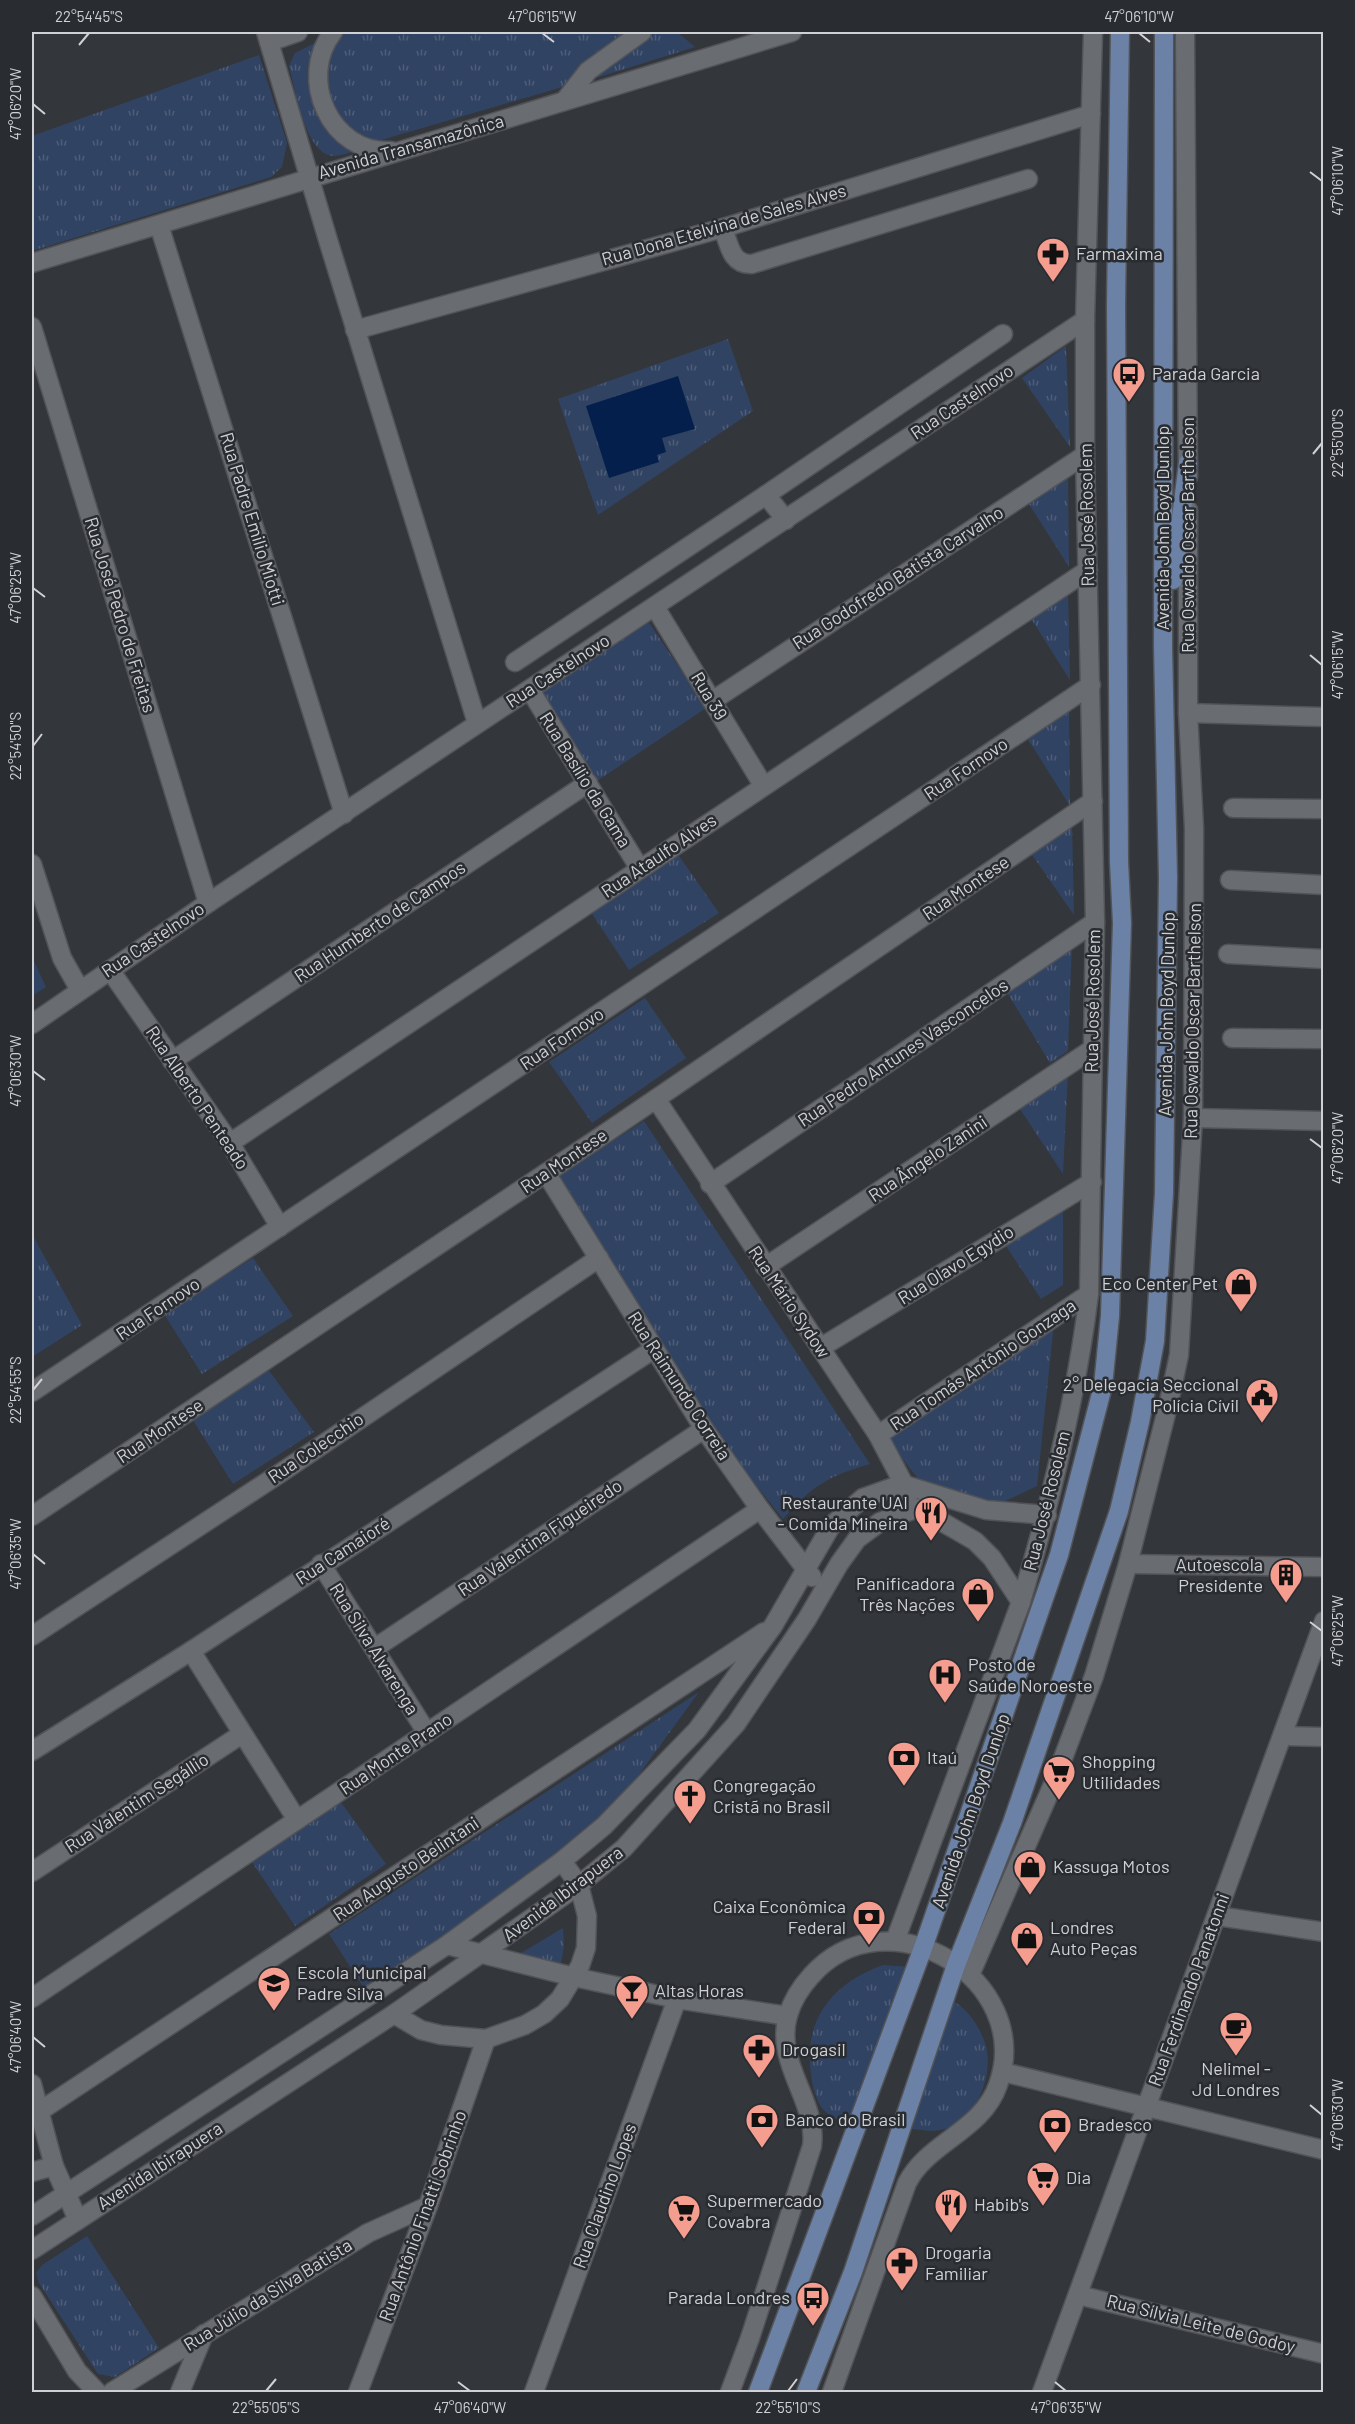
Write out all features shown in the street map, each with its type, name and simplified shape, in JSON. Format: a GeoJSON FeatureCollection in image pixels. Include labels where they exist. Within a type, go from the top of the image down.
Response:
{"type":"FeatureCollection","features":[{"type":"Feature","properties":{"kind":"main road","name":"Avenida John Boyd Dunlop"},"geometry":{"type":"LineString","coordinates":[[758,2392],[923,1948],[1059,1555],[1103,1386],[1110,1316],[1122,923],[1119,862],[1116,305],[1120,32]]}},
{"type":"Feature","properties":{"kind":"main road","name":"Avenida John Boyd Dunlop"},"geometry":{"type":"LineString","coordinates":[[806,2392],[853,2272],[963,1970],[1119,1511],[1140,1422],[1155,1341],[1164,1193],[1168,877],[1163,647],[1164,32]]}},
{"type":"Feature","properties":{"kind":"main road"},"geometry":{"type":"LineString","coordinates":[[1163,647],[1188,463]]}},
{"type":"Feature","properties":{"kind":"street"},"geometry":{"type":"LineString","coordinates":[[298,32],[267,37],[477,723]]}},
{"type":"Feature","properties":{"kind":"street"},"geometry":{"type":"LineString","coordinates":[[333,32],[320,56],[317,81],[322,105],[335,126],[353,142],[376,152],[402,150]]}},
{"type":"Feature","properties":{"kind":"street"},"geometry":{"type":"LineString","coordinates":[[566,99],[588,71],[642,32]]}},
{"type":"Feature","properties":{"kind":"street","name":"Avenida Transamazônica"},"geometry":{"type":"LineString","coordinates":[[32,263],[792,32]]}},
{"type":"Feature","properties":{"kind":"street","name":"Rua José Rosolem"},"geometry":{"type":"LineString","coordinates":[[895,1941],[1021,1602],[1047,1515],[1082,1351],[1089,1294],[1092,1182],[1091,1050],[1095,922],[1085,455],[1085,320],[1093,32]]}},
{"type":"Feature","properties":{"kind":"street","name":"Rua Oswaldo Oscar Barthelson"},"geometry":{"type":"LineString","coordinates":[[963,1970],[1054,1782],[1094,1676],[1128,1564],[1179,1355],[1193,1118],[1194,828],[1188,713],[1185,32]]}},
{"type":"Feature","properties":{"kind":"street","name":"Rua Dona Etelvina de Sales Alves"},"geometry":{"type":"LineString","coordinates":[[356,330],[723,228],[1090,114]]}},
{"type":"Feature","properties":{"kind":"street"},"geometry":{"type":"LineString","coordinates":[[723,228],[735,259],[742,264],[752,264],[1028,179]]}},
{"type":"Feature","properties":{"kind":"street","name":"Rua Padre Emilio Miotti"},"geometry":{"type":"LineString","coordinates":[[159,225],[344,814]]}},
{"type":"Feature","properties":{"kind":"street","name":"Rua Castelnovo"},"geometry":{"type":"LineString","coordinates":[[32,1024],[207,903],[1085,320]]}},
{"type":"Feature","properties":{"kind":"street","name":"Rua José Pedro de Freitas"},"geometry":{"type":"LineString","coordinates":[[32,327],[207,903]]}},
{"type":"Feature","properties":{"kind":"street"},"geometry":{"type":"LineString","coordinates":[[514,662],[1003,334]]}},
{"type":"Feature","properties":{"kind":"street","name":"Rua Godofredo Batista Carvalho"},"geometry":{"type":"LineString","coordinates":[[712,701],[1085,455]]}},
{"type":"Feature","properties":{"kind":"street"},"geometry":{"type":"LineString","coordinates":[[766,495],[786,520]]}},
{"type":"Feature","properties":{"kind":"street","name":"Rua Ataulfo Alves"},"geometry":{"type":"LineString","coordinates":[[230,1143],[1088,570]]}},
{"type":"Feature","properties":{"kind":"street","name":"Rua 39"},"geometry":{"type":"LineString","coordinates":[[655,607],[763,785]]}},
{"type":"Feature","properties":{"kind":"street","name":"Rua Fornovo"},"geometry":{"type":"LineString","coordinates":[[32,1392],[1091,685]]}},
{"type":"Feature","properties":{"kind":"street","name":"Rua Basílio da Gama"},"geometry":{"type":"LineString","coordinates":[[530,690],[640,869]]}},
{"type":"Feature","properties":{"kind":"street"},"geometry":{"type":"LineString","coordinates":[[1188,713],[1323,717]]}},
{"type":"Feature","properties":{"kind":"street","name":"Rua Humberto de Campos"},"geometry":{"type":"LineString","coordinates":[[172,1061],[588,783]]}},
{"type":"Feature","properties":{"kind":"street","name":"Rua Montese"},"geometry":{"type":"LineString","coordinates":[[32,1516],[656,1099],[1093,801]]}},
{"type":"Feature","properties":{"kind":"street"},"geometry":{"type":"LineString","coordinates":[[1233,808],[1323,809]]}},
{"type":"Feature","properties":{"kind":"street"},"geometry":{"type":"LineString","coordinates":[[32,864],[40,921],[80,990]]}},
{"type":"Feature","properties":{"kind":"street"},"geometry":{"type":"LineString","coordinates":[[1230,880],[1323,885]]}},
{"type":"Feature","properties":{"kind":"street","name":"Rua Pedro Antunes Vasconcelos"},"geometry":{"type":"LineString","coordinates":[[710,1184],[1095,922]]}},
{"type":"Feature","properties":{"kind":"street"},"geometry":{"type":"LineString","coordinates":[[1228,954],[1323,959]]}},
{"type":"Feature","properties":{"kind":"street","name":"Rua Alberto Penteado"},"geometry":{"type":"LineString","coordinates":[[110,970],[230,1143],[280,1227]]}},
{"type":"Feature","properties":{"kind":"street"},"geometry":{"type":"LineString","coordinates":[[1232,1038],[1323,1040]]}},
{"type":"Feature","properties":{"kind":"street","name":"Rua Ângelo Zanini"},"geometry":{"type":"LineString","coordinates":[[765,1267],[1091,1050]]}},
{"type":"Feature","properties":{"kind":"street","name":"Rua Mário Sydow"},"geometry":{"type":"LineString","coordinates":[[656,1099],[710,1184],[878,1435],[902,1484],[918,1508]]}},
{"type":"Feature","properties":{"kind":"street"},"geometry":{"type":"LineString","coordinates":[[1193,1118],[1323,1121]]}},
{"type":"Feature","properties":{"kind":"street","name":"Rua Raimundo Correia"},"geometry":{"type":"LineString","coordinates":[[546,1173],[704,1429],[760,1509],[823,1592]]}},
{"type":"Feature","properties":{"kind":"street","name":"Rua Olavo Egydio"},"geometry":{"type":"LineString","coordinates":[[820,1348],[1092,1182]]}},
{"type":"Feature","properties":{"kind":"street","name":"Rua Colecchio"},"geometry":{"type":"LineString","coordinates":[[32,1636],[279,1474],[599,1257]]}},
{"type":"Feature","properties":{"kind":"street","name":"Rua Tomás Antônio Gonzaga"},"geometry":{"type":"LineString","coordinates":[[878,1435],[1089,1294]]}},
{"type":"Feature","properties":{"kind":"street","name":"Rua Camaioré"},"geometry":{"type":"LineString","coordinates":[[32,1751],[191,1651],[321,1564],[654,1349]]}},
{"type":"Feature","properties":{"kind":"street","name":"Rua Valentina Figueiredo"},"geometry":{"type":"LineString","coordinates":[[375,1648],[704,1429]]}},
{"type":"Feature","properties":{"kind":"street"},"geometry":{"type":"LineString","coordinates":[[902,1484],[986,1510],[1047,1515]]}},
{"type":"Feature","properties":{"kind":"street","name":"Avenida Ibirapuera"},"geometry":{"type":"LineString","coordinates":[[32,2216],[447,1945],[562,1861],[604,1826],[697,1730],[772,1626],[820,1542],[844,1512],[863,1498],[902,1484]]}},
{"type":"Feature","properties":{"kind":"street"},"geometry":{"type":"LineString","coordinates":[[918,1508],[942,1524],[975,1541],[992,1558],[1021,1602]]}},
{"type":"Feature","properties":{"kind":"street","name":"Avenida Ibirapuera"},"geometry":{"type":"LineString","coordinates":[[32,2250],[484,1953],[579,1885],[624,1848],[736,1724],[807,1619],[838,1564],[857,1539],[880,1522],[918,1508]]}},
{"type":"Feature","properties":{"kind":"street","name":"Rua Monte Prano"},"geometry":{"type":"LineString","coordinates":[[32,1998],[760,1509]]}},
{"type":"Feature","properties":{"kind":"street","name":"Rua Silva Alvarenga"},"geometry":{"type":"LineString","coordinates":[[321,1564],[427,1733]]}},
{"type":"Feature","properties":{"kind":"street"},"geometry":{"type":"LineString","coordinates":[[1128,1564],[1323,1567]]}},
{"type":"Feature","properties":{"kind":"street","name":"Rua Ferdinando Panatonni"},"geometry":{"type":"LineString","coordinates":[[1042,2392],[1323,1621]]}},
{"type":"Feature","properties":{"kind":"street","name":"Rua Augusto Belintani"},"geometry":{"type":"LineString","coordinates":[[40,2111],[772,1626]]}},
{"type":"Feature","properties":{"kind":"street"},"geometry":{"type":"LineString","coordinates":[[191,1651],[297,1820]]}},
{"type":"Feature","properties":{"kind":"street","name":"Rua Valentim Segállio"},"geometry":{"type":"LineString","coordinates":[[32,1872],[242,1734]]}},
{"type":"Feature","properties":{"kind":"street"},"geometry":{"type":"LineString","coordinates":[[1283,1736],[1323,1737]]}},
{"type":"Feature","properties":{"kind":"street"},"geometry":{"type":"LineString","coordinates":[[394,2014],[422,2030],[441,2035],[486,2039],[525,2025],[544,2014],[560,1999],[580,1966],[586,1948],[587,1916],[579,1885],[562,1861]]}},
{"type":"Feature","properties":{"kind":"street"},"geometry":{"type":"LineString","coordinates":[[1217,1916],[1323,1932]]}},
{"type":"Feature","properties":{"kind":"street"},"geometry":{"type":"LineString","coordinates":[[730,2392],[750,2338],[812,2146],[812,2124],[789,2064],[786,2041],[788,2016],[801,1988],[821,1964],[845,1949],[860,1944],[881,1940],[895,1941],[923,1948],[963,1970],[993,2006],[1003,2032],[1005,2051],[1003,2072],[997,2089],[980,2115],[964,2130],[929,2155],[912,2172],[832,2392]]}},
{"type":"Feature","properties":{"kind":"street"},"geometry":{"type":"LineString","coordinates":[[447,1945],[573,1977],[677,1999],[788,2016]]}},
{"type":"Feature","properties":{"kind":"street","name":"Rua Claudino Lopes"},"geometry":{"type":"LineString","coordinates":[[534,2392],[677,1999]]}},
{"type":"Feature","properties":{"kind":"street","name":"Rua Antônio Finatti Sobrinho"},"geometry":{"type":"LineString","coordinates":[[358,2392],[428,2206],[486,2039]]}},
{"type":"Feature","properties":{"kind":"street"},"geometry":{"type":"LineString","coordinates":[[1003,2072],[1323,2150]]}},
{"type":"Feature","properties":{"kind":"street"},"geometry":{"type":"LineString","coordinates":[[32,2084],[54,2166],[64,2194],[78,2220]]}},
{"type":"Feature","properties":{"kind":"street"},"geometry":{"type":"LineString","coordinates":[[32,2172],[54,2166]]}},
{"type":"Feature","properties":{"kind":"street","name":"Rua Júlio da Silva Batista"},"geometry":{"type":"LineString","coordinates":[[112,2392],[368,2233],[428,2206]]}},
{"type":"Feature","properties":{"kind":"street","name":"Rua Sílvia Leite de Godoy"},"geometry":{"type":"LineString","coordinates":[[1078,2295],[1323,2354]]}},
{"type":"Feature","properties":{"kind":"street"},"geometry":{"type":"LineString","coordinates":[[32,2296],[77,2371],[97,2392]]}},
{"type":"Feature","properties":{"kind":"street"},"geometry":{"type":"LineString","coordinates":[[180,2392],[204,2334]]}},
{"type":"Feature","properties":{"kind":"green space"},"geometry":{"type":"Polygon","coordinates":[[[632,32],[566,86],[371,143],[357,139],[328,106],[325,64],[338,33],[632,32]]]}},
{"type":"Feature","properties":{"kind":"green space"},"geometry":{"type":"Polygon","coordinates":[[[652,32],[677,32],[695,47],[586,81],[652,32]]]}},
{"type":"Feature","properties":{"kind":"green space"},"geometry":{"type":"Polygon","coordinates":[[[321,40],[314,71],[357,151],[336,156],[323,152],[308,132],[298,104],[289,66],[295,53],[321,40]]]}},
{"type":"Feature","properties":{"kind":"green space"},"geometry":{"type":"Polygon","coordinates":[[[259,55],[287,143],[282,167],[271,177],[32,251],[32,136],[259,55]]]}},
{"type":"Feature","properties":{"kind":"green space"},"geometry":{"type":"Polygon","coordinates":[[[728,339],[753,411],[598,515],[558,399],[728,339]]]}},
{"type":"Feature","properties":{"kind":"green space"},"geometry":{"type":"Polygon","coordinates":[[[1066,346],[1070,447],[1022,378],[1066,346]]]}},
{"type":"Feature","properties":{"kind":"green space"},"geometry":{"type":"Polygon","coordinates":[[[1068,469],[1069,567],[1027,501],[1068,469]]]}},
{"type":"Feature","properties":{"kind":"green space"},"geometry":{"type":"Polygon","coordinates":[[[1068,588],[1070,680],[1030,617],[1068,588]]]}},
{"type":"Feature","properties":{"kind":"green space"},"geometry":{"type":"Polygon","coordinates":[[[648,621],[706,708],[594,783],[535,696],[648,621]]]}},
{"type":"Feature","properties":{"kind":"green space"},"geometry":{"type":"Polygon","coordinates":[[[1069,705],[1070,806],[1026,736],[1069,705]]]}},
{"type":"Feature","properties":{"kind":"green space"},"geometry":{"type":"Polygon","coordinates":[[[1072,822],[1074,915],[1030,852],[1072,822]]]}},
{"type":"Feature","properties":{"kind":"green space"},"geometry":{"type":"Polygon","coordinates":[[[677,853],[719,913],[629,970],[591,912],[677,853]]]}},
{"type":"Feature","properties":{"kind":"green space"},"geometry":{"type":"Polygon","coordinates":[[[1072,942],[1068,1051],[1050,1063],[1005,989],[1072,942]]]}},
{"type":"Feature","properties":{"kind":"green space"},"geometry":{"type":"Polygon","coordinates":[[[32,957],[46,987],[32,996],[32,957]]]}},
{"type":"Feature","properties":{"kind":"green space"},"geometry":{"type":"Polygon","coordinates":[[[645,998],[686,1058],[592,1123],[549,1062],[645,998]]]}},
{"type":"Feature","properties":{"kind":"green space"},"geometry":{"type":"Polygon","coordinates":[[[1068,1073],[1063,1174],[1018,1106],[1068,1073]]]}},
{"type":"Feature","properties":{"kind":"green space"},"geometry":{"type":"Polygon","coordinates":[[[644,1121],[870,1464],[843,1473],[812,1490],[783,1519],[719,1439],[552,1180],[644,1121]]]}},
{"type":"Feature","properties":{"kind":"green space"},"geometry":{"type":"Polygon","coordinates":[[[1063,1195],[1063,1285],[1041,1299],[1000,1237],[1063,1195]]]}},
{"type":"Feature","properties":{"kind":"green space"},"geometry":{"type":"Polygon","coordinates":[[[32,1234],[82,1325],[32,1357],[32,1234]]]}},
{"type":"Feature","properties":{"kind":"green space"},"geometry":{"type":"Polygon","coordinates":[[[253,1258],[293,1316],[202,1374],[164,1314],[253,1258]]]}},
{"type":"Feature","properties":{"kind":"green space"},"geometry":{"type":"Polygon","coordinates":[[[1054,1323],[1037,1486],[999,1504],[974,1501],[919,1480],[887,1439],[1054,1323]]]}},
{"type":"Feature","properties":{"kind":"green space"},"geometry":{"type":"Polygon","coordinates":[[[267,1368],[314,1432],[233,1484],[191,1417],[267,1368]]]}},
{"type":"Feature","properties":{"kind":"green space"},"geometry":{"type":"Polygon","coordinates":[[[699,1692],[616,1806],[590,1837],[366,1991],[329,1934],[699,1692]]]}},
{"type":"Feature","properties":{"kind":"green space"},"geometry":{"type":"Polygon","coordinates":[[[340,1801],[386,1864],[295,1926],[250,1859],[340,1801]]]}},
{"type":"Feature","properties":{"kind":"green space"},"geometry":{"type":"Polygon","coordinates":[[[563,1928],[564,1947],[560,1968],[511,1959],[563,1928]]]}},
{"type":"Feature","properties":{"kind":"green space"},"geometry":{"type":"Polygon","coordinates":[[[883,1965],[911,1967],[854,2127],[831,2116],[818,2101],[811,2074],[812,2036],[817,2020],[836,1993],[865,1973],[883,1965]]]}},
{"type":"Feature","properties":{"kind":"green space"},"geometry":{"type":"Polygon","coordinates":[[[952,2000],[972,2018],[985,2043],[988,2056],[984,2085],[970,2111],[960,2121],[947,2128],[933,2131],[910,2129],[952,2000]]]}},
{"type":"Feature","properties":{"kind":"green space"},"geometry":{"type":"Polygon","coordinates":[[[87,2236],[159,2348],[115,2377],[98,2374],[39,2283],[36,2273],[42,2265],[87,2236]]]}},
{"type":"Feature","properties":{"kind":"shaded area"},"geometry":{"type":"Polygon","coordinates":[[[678,376],[695,429],[662,438],[666,452],[657,455],[659,462],[609,478],[586,406],[678,376]]]}},
{"type":"Feature","properties":{"kind":"place","name":"Farmaxima"},"geometry":{"type":"Point","coordinates":[1053,283]}},
{"type":"Feature","properties":{"kind":"place","name":"Parada Garcia"},"geometry":{"type":"Point","coordinates":[1129,403]}},
{"type":"Feature","properties":{"kind":"place","name":"Eco Center Pet"},"geometry":{"type":"Point","coordinates":[1241,1313]}},
{"type":"Feature","properties":{"kind":"place","name":"2° Delegacia Seccional Polícia Cívil"},"geometry":{"type":"Point","coordinates":[1262,1424]}},
{"type":"Feature","properties":{"kind":"place","name":"Restaurante UAI - Comida Mineira"},"geometry":{"type":"Point","coordinates":[931,1542]}},
{"type":"Feature","properties":{"kind":"place","name":"Autoescola Presidente"},"geometry":{"type":"Point","coordinates":[1286,1604]}},
{"type":"Feature","properties":{"kind":"place","name":"Panificadora Três Nações"},"geometry":{"type":"Point","coordinates":[978,1623]}},
{"type":"Feature","properties":{"kind":"place","name":"Posto de Saúde Noroeste"},"geometry":{"type":"Point","coordinates":[945,1704]}},
{"type":"Feature","properties":{"kind":"place","name":"Itaú"},"geometry":{"type":"Point","coordinates":[904,1787]}},
{"type":"Feature","properties":{"kind":"place","name":"Shopping Utilidades"},"geometry":{"type":"Point","coordinates":[1059,1801]}},
{"type":"Feature","properties":{"kind":"place","name":"Congregação Cristã no Brasil"},"geometry":{"type":"Point","coordinates":[690,1825]}},
{"type":"Feature","properties":{"kind":"place","name":"Kassuga Motos"},"geometry":{"type":"Point","coordinates":[1030,1896]}},
{"type":"Feature","properties":{"kind":"place","name":"Caixa Econômica Federal"},"geometry":{"type":"Point","coordinates":[869,1946]}},
{"type":"Feature","properties":{"kind":"place","name":"Londres Auto Peças"},"geometry":{"type":"Point","coordinates":[1027,1967]}},
{"type":"Feature","properties":{"kind":"place","name":"Escola Municipal Padre Silva"},"geometry":{"type":"Point","coordinates":[274,2012]}},
{"type":"Feature","properties":{"kind":"place","name":"Altas Horas"},"geometry":{"type":"Point","coordinates":[632,2020]}},
{"type":"Feature","properties":{"kind":"place","name":"Nelimel - Jd Londres"},"geometry":{"type":"Point","coordinates":[1236,2057]}},
{"type":"Feature","properties":{"kind":"place","name":"Drogasil"},"geometry":{"type":"Point","coordinates":[759,2079]}},
{"type":"Feature","properties":{"kind":"place","name":"Banco do Brasil"},"geometry":{"type":"Point","coordinates":[762,2149]}},
{"type":"Feature","properties":{"kind":"place","name":"Bradesco"},"geometry":{"type":"Point","coordinates":[1055,2154]}},
{"type":"Feature","properties":{"kind":"place","name":"Dia"},"geometry":{"type":"Point","coordinates":[1043,2207]}},
{"type":"Feature","properties":{"kind":"place","name":"Habib's"},"geometry":{"type":"Point","coordinates":[951,2234]}},
{"type":"Feature","properties":{"kind":"place","name":"Supermercado Covabra"},"geometry":{"type":"Point","coordinates":[684,2240]}},
{"type":"Feature","properties":{"kind":"place","name":"Drogaria Familiar"},"geometry":{"type":"Point","coordinates":[902,2292]}},
{"type":"Feature","properties":{"kind":"place","name":"Parada Londres"},"geometry":{"type":"Point","coordinates":[813,2327]}}]}
